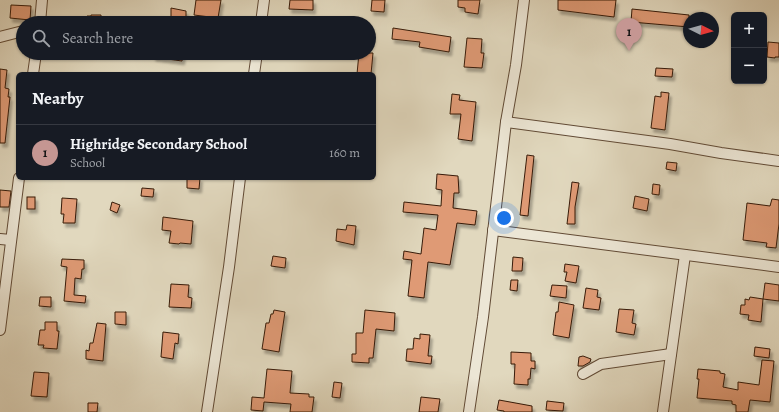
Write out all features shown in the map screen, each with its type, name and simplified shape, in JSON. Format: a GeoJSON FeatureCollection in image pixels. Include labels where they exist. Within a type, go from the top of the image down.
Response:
{"type":"FeatureCollection","features":[{"type":"Feature","properties":{"kind":"street"},"geometry":{"type":"LineString","coordinates":[[41,16],[42,0]]}},
{"type":"Feature","properties":{"kind":"street"},"geometry":{"type":"LineString","coordinates":[[262,16],[264,0]]}},
{"type":"Feature","properties":{"kind":"street"},"geometry":{"type":"LineString","coordinates":[[469,412],[483,317],[506,122],[516,65],[524,0]]}},
{"type":"Feature","properties":{"kind":"street"},"geometry":{"type":"LineString","coordinates":[[0,37],[16,33]]}},
{"type":"Feature","properties":{"kind":"street"},"geometry":{"type":"LineString","coordinates":[[33,72],[35,60]]}},
{"type":"Feature","properties":{"kind":"street"},"geometry":{"type":"LineString","coordinates":[[254,72],[256,60]]}},
{"type":"Feature","properties":{"kind":"street"},"geometry":{"type":"LineString","coordinates":[[506,122],[670,144],[779,161]]}},
{"type":"Feature","properties":{"kind":"street"},"geometry":{"type":"LineString","coordinates":[[0,330],[20,180]]}},
{"type":"Feature","properties":{"kind":"street"},"geometry":{"type":"LineString","coordinates":[[207,412],[229,267],[240,180]]}},
{"type":"Feature","properties":{"kind":"street"},"geometry":{"type":"LineString","coordinates":[[493,230],[779,267]]}},
{"type":"Feature","properties":{"kind":"street"},"geometry":{"type":"LineString","coordinates":[[0,239],[11,240]]}},
{"type":"Feature","properties":{"kind":"street"},"geometry":{"type":"LineString","coordinates":[[664,412],[685,255]]}},
{"type":"Feature","properties":{"kind":"street"},"geometry":{"type":"LineString","coordinates":[[583,374],[601,364],[671,354]]}},
{"type":"Feature","properties":{"kind":"building"},"geometry":{"type":"Polygon","coordinates":[[[196,0],[221,0],[218,16],[194,15],[196,0]]]}},
{"type":"Feature","properties":{"kind":"building"},"geometry":{"type":"Polygon","coordinates":[[[290,0],[313,0],[313,10],[289,9],[290,0]]]}},
{"type":"Feature","properties":{"kind":"building"},"geometry":{"type":"Polygon","coordinates":[[[372,0],[385,0],[384,12],[371,11],[372,0]]]}},
{"type":"Feature","properties":{"kind":"building"},"geometry":{"type":"Polygon","coordinates":[[[458,0],[480,0],[478,14],[465,12],[465,8],[458,7],[458,0]]]}},
{"type":"Feature","properties":{"kind":"building"},"geometry":{"type":"Polygon","coordinates":[[[558,0],[616,0],[614,17],[558,10],[558,0]]]}},
{"type":"Feature","properties":{"kind":"building"},"geometry":{"type":"Polygon","coordinates":[[[11,5],[31,6],[30,16],[16,16],[16,19],[10,18],[11,5]]]}},
{"type":"Feature","properties":{"kind":"building"},"geometry":{"type":"Polygon","coordinates":[[[171,8],[186,11],[186,16],[171,16],[171,8]]]}},
{"type":"Feature","properties":{"kind":"building"},"geometry":{"type":"Polygon","coordinates":[[[632,9],[683,14],[683,26],[631,22],[632,9]]]}},
{"type":"Feature","properties":{"kind":"building"},"geometry":{"type":"Polygon","coordinates":[[[393,28],[451,37],[449,52],[419,47],[420,42],[392,39],[393,28]]]}},
{"type":"Feature","properties":{"kind":"building"},"geometry":{"type":"Polygon","coordinates":[[[467,38],[482,39],[481,53],[484,53],[482,68],[464,67],[467,38]]]}},
{"type":"Feature","properties":{"kind":"building"},"geometry":{"type":"Polygon","coordinates":[[[768,42],[779,43],[779,57],[767,57],[768,42]]]}},
{"type":"Feature","properties":{"kind":"building"},"geometry":{"type":"Polygon","coordinates":[[[358,60],[372,60],[371,72],[357,72],[358,60]]]}},
{"type":"Feature","properties":{"kind":"building"},"geometry":{"type":"Polygon","coordinates":[[[656,68],[673,69],[672,77],[655,76],[656,68]]]}},
{"type":"Feature","properties":{"kind":"building"},"geometry":{"type":"Polygon","coordinates":[[[0,69],[7,70],[5,88],[9,89],[8,97],[10,97],[5,143],[0,143],[0,69]]]}},
{"type":"Feature","properties":{"kind":"building"},"geometry":{"type":"Polygon","coordinates":[[[661,92],[669,93],[665,130],[651,128],[655,96],[661,97],[661,92]]]}},
{"type":"Feature","properties":{"kind":"building"},"geometry":{"type":"Polygon","coordinates":[[[452,94],[460,95],[459,100],[476,102],[472,141],[458,139],[461,114],[450,114],[452,94]]]}},
{"type":"Feature","properties":{"kind":"building"},"geometry":{"type":"Polygon","coordinates":[[[527,155],[534,156],[528,216],[520,215],[527,155]]]}},
{"type":"Feature","properties":{"kind":"building"},"geometry":{"type":"Polygon","coordinates":[[[667,162],[677,163],[676,171],[666,169],[667,162]]]}},
{"type":"Feature","properties":{"kind":"building"},"geometry":{"type":"Polygon","coordinates":[[[437,174],[458,176],[459,193],[454,193],[453,208],[477,211],[475,225],[457,223],[450,265],[428,262],[424,298],[408,296],[412,260],[403,259],[404,251],[421,254],[424,228],[436,230],[438,215],[403,212],[404,202],[441,206],[442,190],[436,189],[437,174]]]}},
{"type":"Feature","properties":{"kind":"building"},"geometry":{"type":"Polygon","coordinates":[[[187,180],[200,180],[199,189],[187,188],[187,180]]]}},
{"type":"Feature","properties":{"kind":"building"},"geometry":{"type":"Polygon","coordinates":[[[572,182],[579,183],[575,207],[575,224],[567,224],[572,182]]]}},
{"type":"Feature","properties":{"kind":"building"},"geometry":{"type":"Polygon","coordinates":[[[653,184],[660,185],[659,195],[652,194],[653,184]]]}},
{"type":"Feature","properties":{"kind":"building"},"geometry":{"type":"Polygon","coordinates":[[[142,188],[154,189],[153,197],[141,196],[142,188]]]}},
{"type":"Feature","properties":{"kind":"building"},"geometry":{"type":"Polygon","coordinates":[[[0,190],[11,191],[9,207],[0,207],[0,190]]]}},
{"type":"Feature","properties":{"kind":"building"},"geometry":{"type":"Polygon","coordinates":[[[635,196],[649,199],[647,211],[633,208],[635,196]]]}},
{"type":"Feature","properties":{"kind":"building"},"geometry":{"type":"Polygon","coordinates":[[[27,197],[35,197],[35,209],[27,209],[27,197]]]}},
{"type":"Feature","properties":{"kind":"building"},"geometry":{"type":"Polygon","coordinates":[[[62,198],[77,199],[75,223],[63,223],[64,214],[61,214],[62,198]]]}},
{"type":"Feature","properties":{"kind":"building"},"geometry":{"type":"Polygon","coordinates":[[[772,199],[779,200],[779,224],[776,248],[766,247],[767,243],[743,240],[747,203],[770,206],[772,199]]]}},
{"type":"Feature","properties":{"kind":"building"},"geometry":{"type":"Polygon","coordinates":[[[112,202],[120,205],[117,213],[110,210],[112,202]]]}},
{"type":"Feature","properties":{"kind":"building"},"geometry":{"type":"Polygon","coordinates":[[[163,217],[193,221],[191,244],[169,243],[171,231],[162,230],[163,217]]]}},
{"type":"Feature","properties":{"kind":"building"},"geometry":{"type":"Polygon","coordinates":[[[347,225],[356,226],[354,245],[336,241],[337,229],[346,230],[347,225]]]}},
{"type":"Feature","properties":{"kind":"building"},"geometry":{"type":"Polygon","coordinates":[[[273,256],[286,258],[285,268],[271,266],[273,256]]]}},
{"type":"Feature","properties":{"kind":"building"},"geometry":{"type":"Polygon","coordinates":[[[513,257],[523,258],[522,271],[512,271],[513,257]]]}},
{"type":"Feature","properties":{"kind":"building"},"geometry":{"type":"Polygon","coordinates":[[[62,259],[84,260],[84,269],[82,269],[81,279],[75,278],[74,295],[86,296],[85,303],[64,301],[67,267],[61,266],[62,259]]]}},
{"type":"Feature","properties":{"kind":"building"},"geometry":{"type":"Polygon","coordinates":[[[565,264],[579,266],[576,283],[565,281],[567,272],[564,272],[565,264]]]}},
{"type":"Feature","properties":{"kind":"building"},"geometry":{"type":"Polygon","coordinates":[[[511,280],[518,280],[517,291],[510,290],[511,280]]]}},
{"type":"Feature","properties":{"kind":"building"},"geometry":{"type":"Polygon","coordinates":[[[765,283],[779,285],[779,301],[763,299],[765,283]]]}},
{"type":"Feature","properties":{"kind":"building"},"geometry":{"type":"Polygon","coordinates":[[[171,284],[189,285],[188,297],[192,298],[191,308],[169,307],[171,284]]]}},
{"type":"Feature","properties":{"kind":"building"},"geometry":{"type":"Polygon","coordinates":[[[552,285],[567,286],[566,298],[550,296],[552,285]]]}},
{"type":"Feature","properties":{"kind":"building"},"geometry":{"type":"Polygon","coordinates":[[[586,288],[598,290],[597,297],[601,298],[599,310],[583,308],[586,288]]]}},
{"type":"Feature","properties":{"kind":"building"},"geometry":{"type":"Polygon","coordinates":[[[40,297],[51,297],[51,307],[39,306],[40,297]]]}},
{"type":"Feature","properties":{"kind":"building"},"geometry":{"type":"Polygon","coordinates":[[[750,297],[763,299],[761,322],[748,320],[749,315],[740,314],[741,305],[745,305],[745,299],[749,300],[750,297]]]}},
{"type":"Feature","properties":{"kind":"building"},"geometry":{"type":"Polygon","coordinates":[[[559,302],[574,305],[569,338],[553,335],[559,302]]]}},
{"type":"Feature","properties":{"kind":"building"},"geometry":{"type":"Polygon","coordinates":[[[619,309],[634,310],[632,323],[636,324],[634,335],[616,332],[619,309]]]}},
{"type":"Feature","properties":{"kind":"building"},"geometry":{"type":"Polygon","coordinates":[[[274,310],[285,312],[279,352],[262,349],[266,323],[269,323],[271,314],[273,314],[274,310]]]}},
{"type":"Feature","properties":{"kind":"building"},"geometry":{"type":"Polygon","coordinates":[[[365,310],[395,313],[394,331],[376,329],[373,358],[369,358],[369,363],[352,362],[352,354],[356,354],[356,333],[363,333],[365,310]]]}},
{"type":"Feature","properties":{"kind":"building"},"geometry":{"type":"Polygon","coordinates":[[[115,312],[126,312],[126,325],[115,324],[115,312]]]}},
{"type":"Feature","properties":{"kind":"building"},"geometry":{"type":"Polygon","coordinates":[[[45,322],[57,322],[57,331],[59,331],[57,349],[43,348],[44,345],[38,345],[40,330],[45,330],[45,322]]]}},
{"type":"Feature","properties":{"kind":"building"},"geometry":{"type":"Polygon","coordinates":[[[97,323],[106,324],[103,361],[86,359],[86,350],[89,351],[90,343],[93,343],[97,323]]]}},
{"type":"Feature","properties":{"kind":"building"},"geometry":{"type":"Polygon","coordinates":[[[163,332],[179,334],[178,344],[175,343],[173,359],[161,357],[163,332]]]}},
{"type":"Feature","properties":{"kind":"building"},"geometry":{"type":"Polygon","coordinates":[[[420,334],[430,335],[428,356],[432,356],[431,364],[406,361],[407,349],[413,349],[414,338],[420,339],[420,334]]]}},
{"type":"Feature","properties":{"kind":"building"},"geometry":{"type":"Polygon","coordinates":[[[755,347],[770,349],[769,358],[754,356],[755,347]]]}},
{"type":"Feature","properties":{"kind":"building"},"geometry":{"type":"Polygon","coordinates":[[[511,352],[531,353],[531,361],[535,361],[535,369],[531,368],[528,385],[514,384],[515,364],[511,364],[511,352]]]}},
{"type":"Feature","properties":{"kind":"building"},"geometry":{"type":"Polygon","coordinates":[[[583,356],[591,359],[590,362],[583,366],[578,366],[579,357],[583,356]]]}},
{"type":"Feature","properties":{"kind":"building"},"geometry":{"type":"Polygon","coordinates":[[[762,360],[774,361],[770,402],[750,400],[748,412],[736,412],[736,405],[732,404],[732,401],[697,398],[699,379],[697,379],[698,369],[720,371],[720,373],[725,374],[723,387],[738,390],[738,382],[759,385],[762,360]]]}},
{"type":"Feature","properties":{"kind":"building"},"geometry":{"type":"Polygon","coordinates":[[[267,369],[292,371],[290,393],[309,394],[309,397],[314,397],[312,412],[290,412],[291,404],[264,402],[263,411],[251,410],[252,397],[264,398],[267,369]]]}},
{"type":"Feature","properties":{"kind":"building"},"geometry":{"type":"Polygon","coordinates":[[[34,372],[49,373],[47,397],[31,396],[34,372]]]}},
{"type":"Feature","properties":{"kind":"building"},"geometry":{"type":"Polygon","coordinates":[[[334,382],[342,383],[340,398],[332,397],[334,382]]]}},
{"type":"Feature","properties":{"kind":"building"},"geometry":{"type":"Polygon","coordinates":[[[421,397],[440,399],[438,412],[419,412],[421,397]]]}},
{"type":"Feature","properties":{"kind":"building"},"geometry":{"type":"Polygon","coordinates":[[[499,400],[532,406],[532,412],[504,412],[497,410],[499,400]]]}},
{"type":"Feature","properties":{"kind":"building"},"geometry":{"type":"Polygon","coordinates":[[[547,401],[564,403],[563,411],[546,410],[547,401]]]}},
{"type":"Feature","properties":{"kind":"building"},"geometry":{"type":"Polygon","coordinates":[[[88,403],[98,403],[97,412],[88,412],[88,403]]]}},
{"type":"Feature","properties":{"kind":"place","name":"Highridge Secondary School"},"geometry":{"type":"Point","coordinates":[629,51]}}]}
